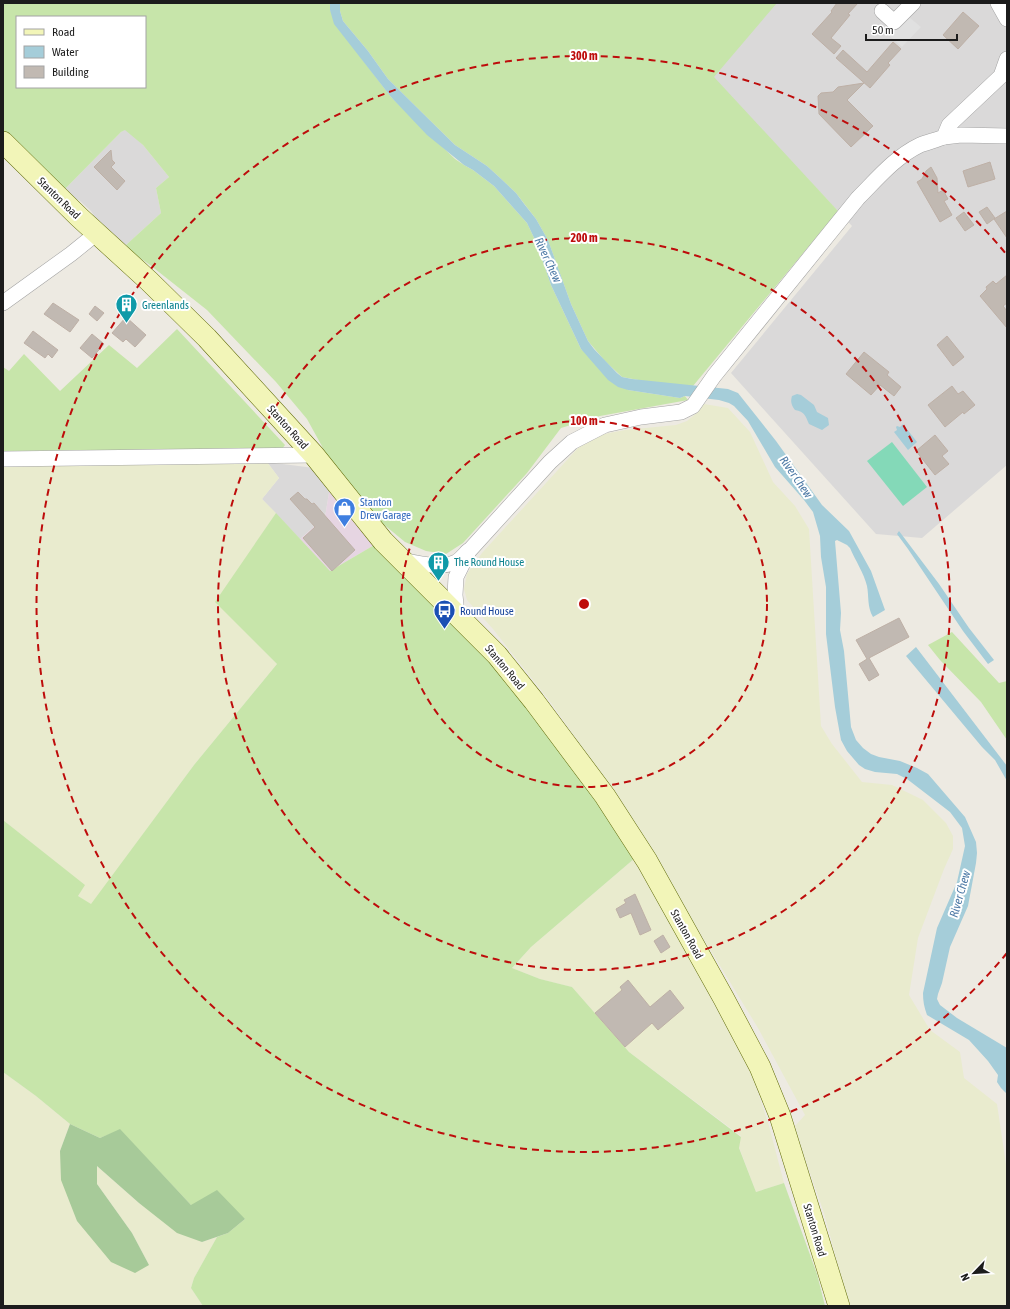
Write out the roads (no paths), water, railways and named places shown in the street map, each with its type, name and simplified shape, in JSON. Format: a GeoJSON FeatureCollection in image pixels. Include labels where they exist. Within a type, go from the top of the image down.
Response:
{"type":"FeatureCollection","features":[{"type":"Feature","properties":{"kind":"main road","name":"Stanton Road"},"geometry":{"type":"LineString","coordinates":[[3,142],[79,217],[149,281],[207,338],[314,455],[383,541],[497,655],[534,701],[605,796],[646,861],[724,998],[760,1067],[780,1116],[839,1306]]}},
{"type":"Feature","properties":{"kind":"street"},"geometry":{"type":"LineString","coordinates":[[882,11],[894,22],[913,3]]}},
{"type":"Feature","properties":{"kind":"street"},"geometry":{"type":"LineString","coordinates":[[998,3],[1007,19]]}},
{"type":"Feature","properties":{"kind":"street"},"geometry":{"type":"LineString","coordinates":[[944,137],[949,125],[1004,80],[1007,59]]}},
{"type":"Feature","properties":{"kind":"street"},"geometry":{"type":"LineString","coordinates":[[401,560],[422,565],[442,565],[456,562],[468,551],[550,462],[572,442],[605,425],[642,417],[681,412],[693,406],[714,376],[851,207],[881,174],[902,156],[920,146],[944,137],[961,135],[1007,136]]}},
{"type":"Feature","properties":{"kind":"street"},"geometry":{"type":"LineString","coordinates":[[3,303],[71,254],[97,233]]}},
{"type":"Feature","properties":{"kind":"street"},"geometry":{"type":"LineString","coordinates":[[3,460],[314,455]]}},
{"type":"Feature","properties":{"kind":"street"},"geometry":{"type":"LineString","coordinates":[[457,614],[455,595],[456,577],[468,551]]}},
{"type":"Feature","properties":{"kind":"water","name":"River Chew"},"geometry":{"type":"Polygon","coordinates":[[[330,3],[340,3],[340,11],[343,21],[368,51],[388,79],[455,145],[487,166],[516,193],[536,219],[548,240],[571,304],[588,341],[617,373],[622,377],[632,379],[728,389],[738,393],[776,441],[822,505],[849,531],[871,571],[885,610],[873,617],[869,605],[866,581],[862,571],[850,548],[837,540],[835,541],[841,613],[840,630],[844,651],[851,727],[856,740],[871,754],[900,761],[928,774],[965,817],[976,842],[976,863],[968,906],[950,947],[937,999],[940,1005],[957,1018],[1007,1048],[1007,1094],[997,1082],[998,1075],[988,1061],[969,1040],[927,1015],[926,1012],[923,993],[937,928],[957,882],[965,846],[962,828],[950,812],[907,779],[897,774],[875,772],[865,769],[859,765],[847,751],[841,740],[835,707],[826,634],[826,587],[821,557],[820,536],[813,512],[775,467],[748,421],[734,406],[719,400],[685,396],[680,398],[628,390],[618,387],[608,380],[581,349],[551,285],[537,244],[527,223],[494,186],[464,165],[427,135],[391,97],[334,24],[330,10],[330,3]]]}},
{"type":"Feature","properties":{"kind":"water"},"geometry":{"type":"Polygon","coordinates":[[[797,394],[801,395],[814,405],[817,412],[828,418],[829,425],[822,430],[809,424],[804,414],[795,410],[792,405],[792,396],[797,394]]]}},
{"type":"Feature","properties":{"kind":"water"},"geometry":{"type":"Polygon","coordinates":[[[903,424],[917,442],[908,450],[894,432],[897,430],[897,426],[900,427],[903,424]]]}},
{"type":"Feature","properties":{"kind":"water"},"geometry":{"type":"Polygon","coordinates":[[[899,531],[994,660],[988,664],[963,631],[897,534],[899,531]]]}},
{"type":"Feature","properties":{"kind":"water"},"geometry":{"type":"Polygon","coordinates":[[[916,647],[1007,766],[1007,781],[995,760],[982,747],[906,656],[916,647]]]}},
{"type":"Feature","properties":{"kind":"place","name":"Greenlands"},"geometry":{"type":"Point","coordinates":[127,324]}},
{"type":"Feature","properties":{"kind":"place","name":"Stanton Drew Garage"},"geometry":{"type":"Point","coordinates":[344,528]}},
{"type":"Feature","properties":{"kind":"place","name":"The Round House"},"geometry":{"type":"Point","coordinates":[439,582]}},
{"type":"Feature","properties":{"kind":"place","name":"Round House"},"geometry":{"type":"Point","coordinates":[444,630]}}]}
